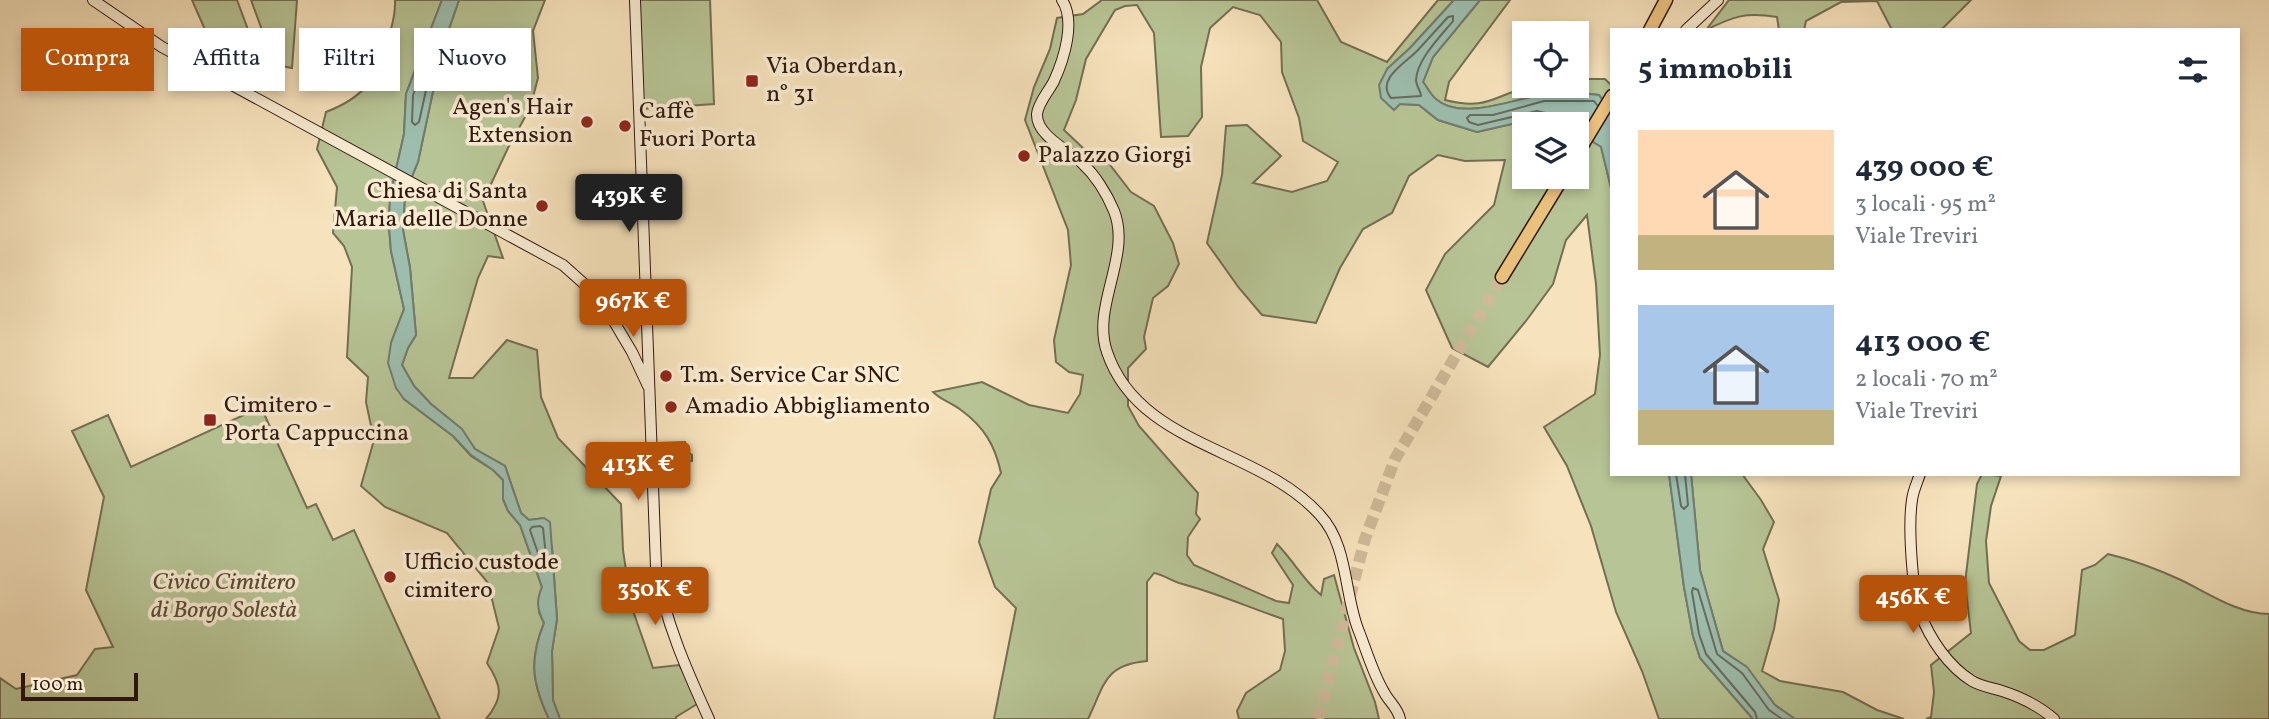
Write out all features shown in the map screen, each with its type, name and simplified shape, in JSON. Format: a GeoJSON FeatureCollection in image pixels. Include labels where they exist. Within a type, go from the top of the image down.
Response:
{"type":"FeatureCollection","features":[{"type":"Feature","properties":{"kind":"highway"},"geometry":{"type":"LineString","coordinates":[[1651,28],[1666,0]]}},
{"type":"Feature","properties":{"kind":"highway"},"geometry":{"type":"LineString","coordinates":[[1589,134],[1610,99]]}},
{"type":"Feature","properties":{"kind":"highway"},"geometry":{"type":"LineString","coordinates":[[1502,277],[1556,189]]}},
{"type":"Feature","properties":{"kind":"street"},"geometry":{"type":"LineString","coordinates":[[93,0],[162,47],[563,265],[600,298],[632,352],[649,390]]}},
{"type":"Feature","properties":{"kind":"street"},"geometry":{"type":"LineString","coordinates":[[635,0],[656,567],[660,592],[671,625],[709,719]]}},
{"type":"Feature","properties":{"kind":"street"},"geometry":{"type":"LineString","coordinates":[[1062,0],[1067,8],[1069,26],[1055,78],[1037,111],[1038,124],[1052,139],[1083,163],[1100,185],[1115,213],[1118,240],[1116,258],[1103,319],[1106,350],[1121,382],[1141,405],[1167,423],[1204,446],[1244,461],[1304,499],[1320,515],[1335,536],[1357,626],[1383,692],[1401,719]]}},
{"type":"Feature","properties":{"kind":"street"},"geometry":{"type":"LineString","coordinates":[[1688,28],[1718,0]]}},
{"type":"Feature","properties":{"kind":"street"},"geometry":{"type":"LineString","coordinates":[[600,298],[626,303],[647,287]]}},
{"type":"Feature","properties":{"kind":"street"},"geometry":{"type":"LineString","coordinates":[[1919,476],[1912,499],[1912,554],[1916,598],[1928,632],[1956,669],[1974,682],[2006,692],[2041,708],[2054,719]]}},
{"type":"Feature","properties":{"kind":"green space"},"geometry":{"type":"Polygon","coordinates":[[[192,0],[237,0],[247,28],[204,28],[192,0]]]}},
{"type":"Feature","properties":{"kind":"green space"},"geometry":{"type":"Polygon","coordinates":[[[251,0],[297,0],[292,68],[285,67],[285,28],[261,28],[251,0]]]}},
{"type":"Feature","properties":{"kind":"green space"},"geometry":{"type":"Polygon","coordinates":[[[395,0],[442,0],[431,28],[414,28],[414,73],[406,94],[404,134],[390,196],[391,251],[404,309],[391,343],[401,393],[404,399],[453,436],[471,456],[503,480],[503,499],[508,511],[520,525],[542,587],[539,612],[544,623],[536,649],[534,671],[549,719],[486,719],[496,704],[499,691],[496,678],[487,663],[499,628],[488,583],[447,533],[385,507],[361,486],[374,440],[366,402],[368,377],[347,357],[352,267],[344,246],[333,233],[337,187],[317,149],[326,112],[351,100],[361,91],[400,91],[400,28],[391,28],[395,0]]]}},
{"type":"Feature","properties":{"kind":"green space"},"geometry":{"type":"Polygon","coordinates":[[[459,0],[545,0],[533,31],[538,78],[530,108],[483,201],[503,258],[488,256],[478,278],[449,378],[473,378],[507,340],[537,350],[541,397],[558,438],[621,504],[623,550],[631,605],[653,668],[679,665],[702,701],[676,719],[560,719],[553,700],[552,651],[557,619],[552,547],[544,518],[529,520],[521,513],[505,466],[475,449],[461,429],[414,386],[402,365],[416,335],[410,268],[403,230],[405,193],[418,162],[433,91],[531,91],[531,28],[449,28],[459,0]]]}},
{"type":"Feature","properties":{"kind":"green space"},"geometry":{"type":"Polygon","coordinates":[[[639,0],[710,0],[714,104],[643,109],[639,0]]]}},
{"type":"Feature","properties":{"kind":"green space"},"geometry":{"type":"Polygon","coordinates":[[[1102,0],[1317,0],[1341,42],[1387,62],[1438,0],[1454,0],[1387,69],[1400,104],[1419,105],[1438,120],[1477,132],[1512,124],[1512,189],[1589,189],[1589,139],[1601,146],[1610,184],[1610,476],[1669,476],[1684,587],[1700,658],[1753,719],[1659,719],[1642,671],[1616,612],[1591,526],[1567,466],[1544,427],[1595,394],[1600,355],[1596,284],[1587,215],[1566,240],[1553,284],[1488,367],[1452,348],[1426,290],[1445,254],[1494,205],[1505,160],[1465,161],[1438,155],[1409,176],[1392,213],[1363,229],[1340,268],[1316,323],[1262,315],[1207,243],[1222,175],[1226,126],[1247,125],[1281,156],[1253,183],[1292,192],[1327,181],[1338,162],[1303,141],[1299,118],[1282,72],[1281,42],[1260,15],[1233,7],[1210,28],[1201,67],[1202,117],[1188,136],[1161,137],[1154,33],[1137,5],[1115,10],[1086,59],[1076,100],[1064,130],[1084,149],[1107,161],[1131,192],[1154,206],[1173,243],[1179,264],[1168,286],[1153,298],[1144,337],[1146,349],[1128,368],[1128,406],[1139,426],[1198,493],[1196,514],[1200,519],[1188,537],[1187,555],[1194,565],[1276,601],[1289,603],[1293,585],[1272,553],[1277,544],[1321,595],[1324,579],[1334,575],[1354,648],[1379,719],[1239,719],[1237,711],[1246,693],[1280,670],[1285,651],[1283,619],[1154,573],[1147,582],[1147,661],[1133,663],[1114,672],[1103,686],[1088,719],[994,719],[1016,608],[995,587],[979,542],[991,489],[1001,473],[992,445],[982,430],[961,410],[933,392],[982,382],[1029,405],[1068,413],[1080,394],[1083,375],[1069,372],[1056,362],[1054,340],[1071,265],[1068,230],[1025,120],[1034,87],[1050,49],[1057,18],[1083,14],[1102,0]]]}},
{"type":"Feature","properties":{"kind":"green space"},"geometry":{"type":"Polygon","coordinates":[[[1480,0],[1510,0],[1449,82],[1445,100],[1482,103],[1512,92],[1512,98],[1529,98],[1472,109],[1458,108],[1435,99],[1423,82],[1433,57],[1480,0]]]}},
{"type":"Feature","properties":{"kind":"green space"},"geometry":{"type":"Polygon","coordinates":[[[1729,0],[1971,0],[1943,28],[1891,28],[1877,1],[1841,2],[1806,21],[1804,28],[1779,28],[1777,17],[1748,15],[1708,28],[1729,0]]]}},
{"type":"Feature","properties":{"kind":"green space"},"geometry":{"type":"Polygon","coordinates":[[[1589,79],[1605,79],[1610,84],[1610,111],[1599,95],[1589,94],[1589,79]]]}},
{"type":"Feature","properties":{"kind":"green space","name":"Civico Cimitero di Borgo Solestà"},"geometry":{"type":"Polygon","coordinates":[[[261,407],[307,508],[316,504],[333,540],[354,530],[440,719],[0,719],[0,678],[16,689],[77,675],[95,649],[113,647],[86,590],[104,497],[72,431],[108,415],[131,467],[261,407]]]}},
{"type":"Feature","properties":{"kind":"green space"},"geometry":{"type":"Polygon","coordinates":[[[685,442],[686,451],[692,455],[692,461],[671,460],[660,450],[659,443],[685,442]]]}},
{"type":"Feature","properties":{"kind":"green space"},"geometry":{"type":"Polygon","coordinates":[[[1691,476],[1743,476],[1774,522],[1763,549],[1779,600],[1762,671],[1780,681],[1843,692],[1877,710],[1904,719],[1795,719],[1775,705],[1746,667],[1723,651],[1700,570],[1691,476]]]}},
{"type":"Feature","properties":{"kind":"green space"},"geometry":{"type":"Polygon","coordinates":[[[1981,476],[2001,476],[1991,506],[1986,541],[1989,583],[2019,641],[2030,650],[2044,650],[2075,635],[2082,570],[2095,565],[2108,554],[2127,559],[2172,576],[2235,607],[2269,614],[2269,719],[1926,719],[1931,717],[1934,692],[1931,665],[1971,633],[1965,583],[1977,484],[1981,476]]]}},
{"type":"Feature","properties":{"kind":"water"},"geometry":{"type":"Polygon","coordinates":[[[442,0],[459,0],[449,28],[431,28],[442,0]]]}},
{"type":"Feature","properties":{"kind":"water"},"geometry":{"type":"Polygon","coordinates":[[[1454,0],[1480,0],[1433,57],[1423,82],[1432,95],[1446,105],[1472,109],[1529,98],[1589,98],[1589,94],[1599,95],[1610,111],[1610,184],[1601,147],[1589,140],[1589,112],[1512,112],[1512,124],[1477,132],[1438,120],[1419,105],[1400,104],[1394,110],[1381,98],[1379,85],[1387,69],[1454,0]]]}},
{"type":"Feature","properties":{"kind":"water"},"geometry":{"type":"Polygon","coordinates":[[[414,73],[414,91],[433,91],[418,162],[405,193],[403,230],[410,268],[416,335],[402,365],[414,386],[462,429],[475,449],[505,466],[521,513],[529,520],[544,518],[550,522],[557,619],[552,651],[553,700],[560,719],[549,719],[536,683],[536,649],[544,623],[538,605],[542,587],[520,525],[508,511],[503,499],[503,480],[471,455],[453,436],[404,399],[396,388],[388,363],[391,343],[404,309],[391,251],[389,227],[390,196],[404,134],[406,94],[414,73]]]}},
{"type":"Feature","properties":{"kind":"water"},"geometry":{"type":"Polygon","coordinates":[[[1669,476],[1691,476],[1700,570],[1723,651],[1747,667],[1775,705],[1795,719],[1753,719],[1700,658],[1684,587],[1669,476]]]}},
{"type":"Feature","properties":{"kind":"tunnel"},"geometry":{"type":"LineString","coordinates":[[1318,719],[1365,539],[1395,459],[1502,277]]}},
{"type":"Feature","properties":{"kind":"place","name":"Via Oberdan, n° 31"},"geometry":{"type":"Point","coordinates":[752,81]}},
{"type":"Feature","properties":{"kind":"place","name":"Agen's Hair Extension"},"geometry":{"type":"Point","coordinates":[587,122]}},
{"type":"Feature","properties":{"kind":"place","name":"Caffè Fuori Porta"},"geometry":{"type":"Point","coordinates":[625,126]}},
{"type":"Feature","properties":{"kind":"place","name":"Palazzo Giorgi"},"geometry":{"type":"Point","coordinates":[1024,156]}},
{"type":"Feature","properties":{"kind":"place","name":"Chiesa di Santa Maria delle Donne"},"geometry":{"type":"Point","coordinates":[542,206]}},
{"type":"Feature","properties":{"kind":"place","name":"T.m. Service Car SNC"},"geometry":{"type":"Point","coordinates":[666,376]}},
{"type":"Feature","properties":{"kind":"place","name":"Amadio Abbigliamento"},"geometry":{"type":"Point","coordinates":[671,407]}},
{"type":"Feature","properties":{"kind":"place","name":"Cimitero - Porta Cappuccina"},"geometry":{"type":"Point","coordinates":[210,420]}},
{"type":"Feature","properties":{"kind":"place","name":"Ufficio custode cimitero"},"geometry":{"type":"Point","coordinates":[390,577]}}]}
